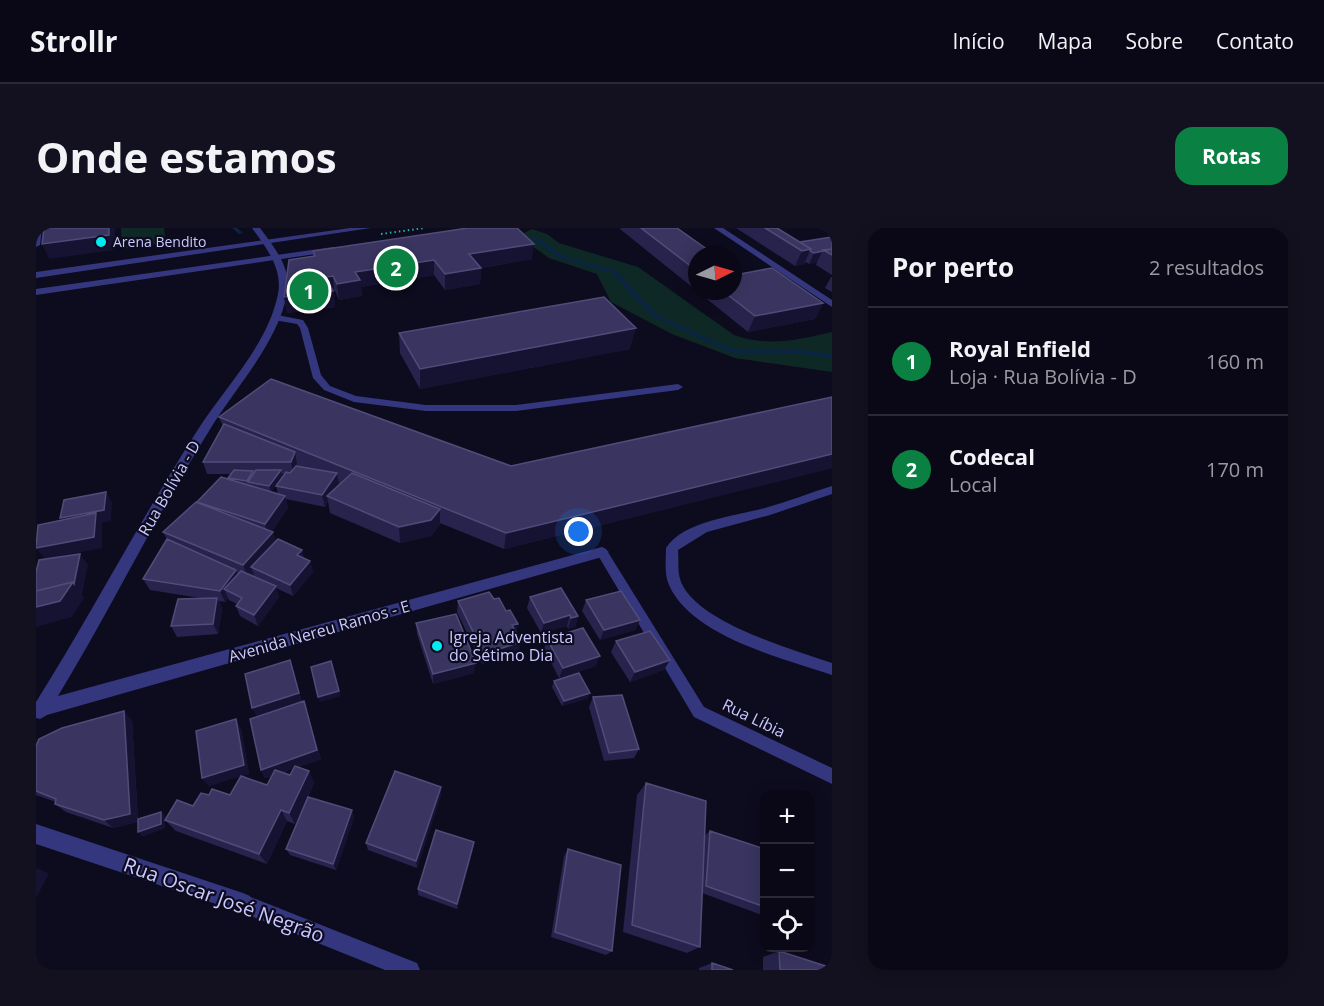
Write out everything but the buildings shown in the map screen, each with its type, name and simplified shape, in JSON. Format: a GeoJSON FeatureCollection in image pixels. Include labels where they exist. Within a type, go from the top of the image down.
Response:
{"type":"FeatureCollection","features":[{"type":"Feature","properties":{"kind":"street"},"geometry":{"type":"LineString","coordinates":[[36,244],[38,228]]}},
{"type":"Feature","properties":{"kind":"street","name":"Rua Bolívia - D"},"geometry":{"type":"LineString","coordinates":[[38,712],[203,430],[277,318],[284,291],[282,267],[268,242],[256,228]]}},
{"type":"Feature","properties":{"kind":"street"},"geometry":{"type":"LineString","coordinates":[[36,275],[367,228]]}},
{"type":"Feature","properties":{"kind":"street"},"geometry":{"type":"LineString","coordinates":[[718,228],[832,304]]}},
{"type":"Feature","properties":{"kind":"street"},"geometry":{"type":"LineString","coordinates":[[36,292],[346,247]]}},
{"type":"Feature","properties":{"kind":"street","name":"Avenida Nereu Ramos - E"},"geometry":{"type":"LineString","coordinates":[[38,712],[602,552]]}},
{"type":"Feature","properties":{"kind":"street","name":"Rua Oscar José Negrão"},"geometry":{"type":"LineString","coordinates":[[36,834],[243,903]]}},
{"type":"Feature","properties":{"kind":"lane"},"geometry":{"type":"LineString","coordinates":[[277,318],[300,322],[304,328],[316,376],[327,388],[354,399],[426,408],[516,408],[678,387]]}},
{"type":"Feature","properties":{"kind":"lane"},"geometry":{"type":"LineString","coordinates":[[832,490],[800,502],[712,527],[678,541],[672,548],[675,584],[688,602],[727,630],[832,669]]}},
{"type":"Feature","properties":{"kind":"lane","name":"Rua Líbia"},"geometry":{"type":"LineString","coordinates":[[602,552],[699,712],[832,776]]}},
{"type":"Feature","properties":{"kind":"lane","name":"Rua Oscar José Negrão"},"geometry":{"type":"LineString","coordinates":[[243,903],[410,970]]}},
{"type":"Feature","properties":{"kind":"green space"},"geometry":{"type":"Polygon","coordinates":[[[121,228],[164,228],[166,243],[122,249],[121,228]]]}},
{"type":"Feature","properties":{"kind":"green space"},"geometry":{"type":"Polygon","coordinates":[[[532,229],[547,234],[559,243],[638,267],[734,335],[758,341],[783,341],[832,332],[832,372],[735,358],[672,334],[611,302],[597,274],[549,258],[518,236],[532,229]]]}},
{"type":"Feature","properties":{"kind":"waterway"},"geometry":{"type":"LineString","coordinates":[[234,228],[241,233]]}},
{"type":"Feature","properties":{"kind":"waterway"},"geometry":{"type":"LineString","coordinates":[[534,238],[562,257],[614,272],[654,315],[725,348],[734,351],[795,351],[832,356]]}},
{"type":"Feature","properties":{"kind":"place","name":"Arena Bendito"},"geometry":{"type":"Point","coordinates":[101,242]}},
{"type":"Feature","properties":{"kind":"place","name":"Codecal"},"geometry":{"type":"Point","coordinates":[396,268]}},
{"type":"Feature","properties":{"kind":"place","name":"Royal Enfield"},"geometry":{"type":"Point","coordinates":[309,291]}},
{"type":"Feature","properties":{"kind":"place","name":"Igreja Adventista do Sétimo Dia"},"geometry":{"type":"Point","coordinates":[437,646]}}]}
